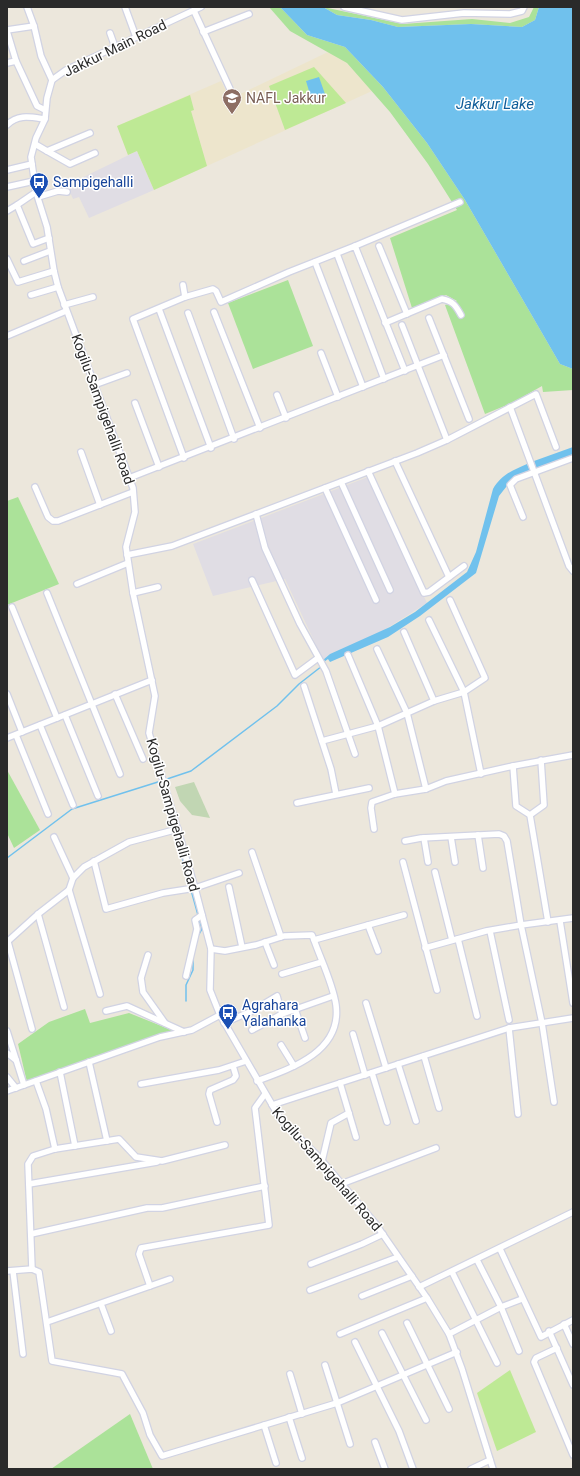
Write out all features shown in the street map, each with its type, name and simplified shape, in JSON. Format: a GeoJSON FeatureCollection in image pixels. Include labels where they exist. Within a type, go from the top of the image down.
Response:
{"type":"FeatureCollection","features":[{"type":"Feature","properties":{"kind":"street"},"geometry":{"type":"LineString","coordinates":[[27,7],[34,26],[41,56],[52,80]]}},
{"type":"Feature","properties":{"kind":"street"},"geometry":{"type":"LineString","coordinates":[[125,7],[136,37]]}},
{"type":"Feature","properties":{"kind":"street","name":"Jakkur Main Road"},"geometry":{"type":"LineString","coordinates":[[52,80],[66,70],[201,7]]}},
{"type":"Feature","properties":{"kind":"street"},"geometry":{"type":"LineString","coordinates":[[344,7],[402,20],[464,13],[510,14],[522,11],[524,7]]}},
{"type":"Feature","properties":{"kind":"street"},"geometry":{"type":"LineString","coordinates":[[194,11],[230,89]]}},
{"type":"Feature","properties":{"kind":"street"},"geometry":{"type":"LineString","coordinates":[[203,32],[249,14]]}},
{"type":"Feature","properties":{"kind":"street"},"geometry":{"type":"LineString","coordinates":[[34,26],[7,30],[16,61],[37,106],[46,110]]}},
{"type":"Feature","properties":{"kind":"street"},"geometry":{"type":"LineString","coordinates":[[110,33],[116,47]]}},
{"type":"Feature","properties":{"kind":"street"},"geometry":{"type":"LineString","coordinates":[[7,63],[16,61]]}},
{"type":"Feature","properties":{"kind":"street","name":"Kogilu-Sampigehalli Road"},"geometry":{"type":"LineString","coordinates":[[52,80],[45,119],[31,157],[34,181],[49,238],[50,252],[58,287],[133,492],[135,512],[126,547],[133,593],[155,696],[149,733],[202,915],[210,949],[210,990],[224,1023],[257,1081],[282,1120],[322,1161],[382,1234],[427,1298],[449,1334],[457,1352],[493,1469]]}},
{"type":"Feature","properties":{"kind":"street"},"geometry":{"type":"LineString","coordinates":[[7,125],[14,119],[26,116],[45,119]]}},
{"type":"Feature","properties":{"kind":"street"},"geometry":{"type":"LineString","coordinates":[[47,151],[90,133]]}},
{"type":"Feature","properties":{"kind":"street"},"geometry":{"type":"LineString","coordinates":[[35,144],[70,164],[95,153]]}},
{"type":"Feature","properties":{"kind":"street"},"geometry":{"type":"LineString","coordinates":[[7,170],[32,164]]}},
{"type":"Feature","properties":{"kind":"street"},"geometry":{"type":"LineString","coordinates":[[7,187],[34,181]]}},
{"type":"Feature","properties":{"kind":"street"},"geometry":{"type":"LineString","coordinates":[[7,211],[37,194],[58,191],[67,192]]}},
{"type":"Feature","properties":{"kind":"street"},"geometry":{"type":"LineString","coordinates":[[184,458],[133,319],[185,297],[213,289],[216,291],[221,302],[460,202]]}},
{"type":"Feature","properties":{"kind":"street"},"geometry":{"type":"LineString","coordinates":[[17,205],[33,244],[49,238]]}},
{"type":"Feature","properties":{"kind":"street"},"geometry":{"type":"LineString","coordinates":[[355,246],[405,371]]}},
{"type":"Feature","properties":{"kind":"street"},"geometry":{"type":"LineString","coordinates":[[379,246],[407,314]]}},
{"type":"Feature","properties":{"kind":"street"},"geometry":{"type":"LineString","coordinates":[[24,261],[50,252]]}},
{"type":"Feature","properties":{"kind":"street"},"geometry":{"type":"LineString","coordinates":[[337,254],[384,379]]}},
{"type":"Feature","properties":{"kind":"street"},"geometry":{"type":"LineString","coordinates":[[7,259],[18,282],[54,271]]}},
{"type":"Feature","properties":{"kind":"street"},"geometry":{"type":"LineString","coordinates":[[315,262],[363,387]]}},
{"type":"Feature","properties":{"kind":"street"},"geometry":{"type":"LineString","coordinates":[[183,285],[185,297]]}},
{"type":"Feature","properties":{"kind":"street"},"geometry":{"type":"LineString","coordinates":[[31,295],[58,287]]}},
{"type":"Feature","properties":{"kind":"street"},"geometry":{"type":"LineString","coordinates":[[7,336],[65,308],[93,297]]}},
{"type":"Feature","properties":{"kind":"street"},"geometry":{"type":"LineString","coordinates":[[385,323],[442,299],[450,301],[456,306],[461,315]]}},
{"type":"Feature","properties":{"kind":"street"},"geometry":{"type":"LineString","coordinates":[[159,309],[211,448]]}},
{"type":"Feature","properties":{"kind":"street"},"geometry":{"type":"LineString","coordinates":[[214,312],[260,428]]}},
{"type":"Feature","properties":{"kind":"street"},"geometry":{"type":"LineString","coordinates":[[188,313],[234,438]]}},
{"type":"Feature","properties":{"kind":"street"},"geometry":{"type":"LineString","coordinates":[[429,318],[469,419]]}},
{"type":"Feature","properties":{"kind":"street"},"geometry":{"type":"LineString","coordinates":[[402,325],[447,440]]}},
{"type":"Feature","properties":{"kind":"street"},"geometry":{"type":"LineString","coordinates":[[321,353],[338,397]]}},
{"type":"Feature","properties":{"kind":"street"},"geometry":{"type":"LineString","coordinates":[[129,478],[211,448],[444,356]]}},
{"type":"Feature","properties":{"kind":"street"},"geometry":{"type":"LineString","coordinates":[[94,385],[127,373]]}},
{"type":"Feature","properties":{"kind":"street"},"geometry":{"type":"LineString","coordinates":[[127,555],[172,546],[395,461],[447,440],[472,425],[536,394],[556,447]]}},
{"type":"Feature","properties":{"kind":"street"},"geometry":{"type":"LineString","coordinates":[[277,395],[286,418]]}},
{"type":"Feature","properties":{"kind":"street"},"geometry":{"type":"LineString","coordinates":[[135,403],[159,467]]}},
{"type":"Feature","properties":{"kind":"street"},"geometry":{"type":"LineString","coordinates":[[510,407],[573,571]]}},
{"type":"Feature","properties":{"kind":"street"},"geometry":{"type":"LineString","coordinates":[[81,452],[100,505]]}},
{"type":"Feature","properties":{"kind":"street"},"geometry":{"type":"LineString","coordinates":[[523,517],[510,486],[516,479],[573,458]]}},
{"type":"Feature","properties":{"kind":"street"},"geometry":{"type":"LineString","coordinates":[[395,461],[449,577]]}},
{"type":"Feature","properties":{"kind":"street"},"geometry":{"type":"LineString","coordinates":[[368,471],[424,593],[428,592],[464,566]]}},
{"type":"Feature","properties":{"kind":"street"},"geometry":{"type":"LineString","coordinates":[[341,482],[390,590]]}},
{"type":"Feature","properties":{"kind":"street"},"geometry":{"type":"LineString","coordinates":[[35,486],[48,517],[53,521],[58,521],[133,492]]}},
{"type":"Feature","properties":{"kind":"street"},"geometry":{"type":"LineString","coordinates":[[325,488],[376,600]]}},
{"type":"Feature","properties":{"kind":"street"},"geometry":{"type":"LineString","coordinates":[[256,514],[265,548],[318,658],[326,671],[354,754]]}},
{"type":"Feature","properties":{"kind":"street"},"geometry":{"type":"LineString","coordinates":[[77,584],[128,563]]}},
{"type":"Feature","properties":{"kind":"street"},"geometry":{"type":"LineString","coordinates":[[252,580],[295,675],[318,658]]}},
{"type":"Feature","properties":{"kind":"street"},"geometry":{"type":"LineString","coordinates":[[133,593],[158,587]]}},
{"type":"Feature","properties":{"kind":"street"},"geometry":{"type":"LineString","coordinates":[[47,593],[120,774]]}},
{"type":"Feature","properties":{"kind":"street"},"geometry":{"type":"LineString","coordinates":[[322,741],[378,726],[434,701],[464,692],[485,678],[450,600]]}},
{"type":"Feature","properties":{"kind":"street"},"geometry":{"type":"LineString","coordinates":[[12,607],[57,718]]}},
{"type":"Feature","properties":{"kind":"street"},"geometry":{"type":"LineString","coordinates":[[429,620],[464,692],[481,774]]}},
{"type":"Feature","properties":{"kind":"street"},"geometry":{"type":"LineString","coordinates":[[404,632],[434,701]]}},
{"type":"Feature","properties":{"kind":"street"},"geometry":{"type":"LineString","coordinates":[[377,649],[407,714],[426,789]]}},
{"type":"Feature","properties":{"kind":"street"},"geometry":{"type":"LineString","coordinates":[[348,655],[378,726],[395,794]]}},
{"type":"Feature","properties":{"kind":"street"},"geometry":{"type":"LineString","coordinates":[[7,738],[152,680]]}},
{"type":"Feature","properties":{"kind":"street"},"geometry":{"type":"LineString","coordinates":[[304,686],[331,768],[336,794]]}},
{"type":"Feature","properties":{"kind":"street"},"geometry":{"type":"LineString","coordinates":[[7,694],[22,732]]}},
{"type":"Feature","properties":{"kind":"street"},"geometry":{"type":"LineString","coordinates":[[116,694],[143,759]]}},
{"type":"Feature","properties":{"kind":"street"},"geometry":{"type":"LineString","coordinates":[[65,715],[98,796]]}},
{"type":"Feature","properties":{"kind":"street"},"geometry":{"type":"LineString","coordinates":[[40,725],[73,805]]}},
{"type":"Feature","properties":{"kind":"street"},"geometry":{"type":"LineString","coordinates":[[16,735],[48,814]]}},
{"type":"Feature","properties":{"kind":"street"},"geometry":{"type":"LineString","coordinates":[[374,829],[371,808],[372,802],[395,794],[426,789],[446,781],[541,760],[573,755]]}},
{"type":"Feature","properties":{"kind":"street"},"geometry":{"type":"LineString","coordinates":[[530,815],[544,805],[541,760]]}},
{"type":"Feature","properties":{"kind":"street"},"geometry":{"type":"LineString","coordinates":[[513,766],[516,806],[530,815],[548,922]]}},
{"type":"Feature","properties":{"kind":"street"},"geometry":{"type":"LineString","coordinates":[[297,802],[369,788]]}},
{"type":"Feature","properties":{"kind":"street"},"geometry":{"type":"LineString","coordinates":[[32,1029],[7,942],[38,914],[69,890],[73,878],[84,867],[129,842],[178,829]]}},
{"type":"Feature","properties":{"kind":"street"},"geometry":{"type":"LineString","coordinates":[[405,842],[424,838],[499,834],[504,836],[507,841],[521,925],[542,1023],[554,1102]]}},
{"type":"Feature","properties":{"kind":"street"},"geometry":{"type":"LineString","coordinates":[[478,835],[483,868]]}},
{"type":"Feature","properties":{"kind":"street"},"geometry":{"type":"LineString","coordinates":[[54,837],[73,878]]}},
{"type":"Feature","properties":{"kind":"street"},"geometry":{"type":"LineString","coordinates":[[451,837],[455,862]]}},
{"type":"Feature","properties":{"kind":"street"},"geometry":{"type":"LineString","coordinates":[[424,838],[428,862]]}},
{"type":"Feature","properties":{"kind":"street"},"geometry":{"type":"LineString","coordinates":[[252,852],[280,937]]}},
{"type":"Feature","properties":{"kind":"street"},"geometry":{"type":"LineString","coordinates":[[94,861],[106,909],[163,893],[195,888],[239,873]]}},
{"type":"Feature","properties":{"kind":"street"},"geometry":{"type":"LineString","coordinates":[[403,862],[425,948],[433,970],[437,990]]}},
{"type":"Feature","properties":{"kind":"street"},"geometry":{"type":"LineString","coordinates":[[435,872],[477,1016]]}},
{"type":"Feature","properties":{"kind":"street"},"geometry":{"type":"LineString","coordinates":[[229,887],[242,947]]}},
{"type":"Feature","properties":{"kind":"street"},"geometry":{"type":"LineString","coordinates":[[69,890],[100,994]]}},
{"type":"Feature","properties":{"kind":"street"},"geometry":{"type":"LineString","coordinates":[[38,914],[64,1007]]}},
{"type":"Feature","properties":{"kind":"street"},"geometry":{"type":"LineString","coordinates":[[186,976],[197,929],[195,920],[202,915]]}},
{"type":"Feature","properties":{"kind":"street"},"geometry":{"type":"LineString","coordinates":[[314,940],[404,915]]}},
{"type":"Feature","properties":{"kind":"street"},"geometry":{"type":"LineString","coordinates":[[425,948],[490,931],[573,918]]}},
{"type":"Feature","properties":{"kind":"street"},"geometry":{"type":"LineString","coordinates":[[560,921],[573,1003]]}},
{"type":"Feature","properties":{"kind":"street"},"geometry":{"type":"LineString","coordinates":[[368,925],[378,951]]}},
{"type":"Feature","properties":{"kind":"street"},"geometry":{"type":"LineString","coordinates":[[490,931],[510,1020]]}},
{"type":"Feature","properties":{"kind":"street"},"geometry":{"type":"LineString","coordinates":[[210,949],[225,951],[280,937],[312,935],[322,962],[336,1004],[336,1027],[327,1044],[294,1066],[257,1081]]}},
{"type":"Feature","properties":{"kind":"street"},"geometry":{"type":"LineString","coordinates":[[265,942],[274,965]]}},
{"type":"Feature","properties":{"kind":"street"},"geometry":{"type":"LineString","coordinates":[[148,955],[141,978],[143,992],[165,1023]]}},
{"type":"Feature","properties":{"kind":"street"},"geometry":{"type":"LineString","coordinates":[[282,974],[322,962]]}},
{"type":"Feature","properties":{"kind":"street"},"geometry":{"type":"LineString","coordinates":[[224,1023],[252,1011],[277,996],[282,1014]]}},
{"type":"Feature","properties":{"kind":"street"},"geometry":{"type":"LineString","coordinates":[[252,1030],[282,1014],[333,996]]}},
{"type":"Feature","properties":{"kind":"street"},"geometry":{"type":"LineString","coordinates":[[366,1003],[386,1068]]}},
{"type":"Feature","properties":{"kind":"street"},"geometry":{"type":"LineString","coordinates":[[106,1011],[127,1006],[184,1032]]}},
{"type":"Feature","properties":{"kind":"street"},"geometry":{"type":"LineString","coordinates":[[294,1010],[305,1038]]}},
{"type":"Feature","properties":{"kind":"street"},"geometry":{"type":"LineString","coordinates":[[7,1091],[160,1037],[192,1030],[220,1015]]}},
{"type":"Feature","properties":{"kind":"street"},"geometry":{"type":"LineString","coordinates":[[272,1105],[509,1028],[573,1018]]}},
{"type":"Feature","properties":{"kind":"street"},"geometry":{"type":"LineString","coordinates":[[509,1028],[518,1114]]}},
{"type":"Feature","properties":{"kind":"street"},"geometry":{"type":"LineString","coordinates":[[7,1031],[24,1085]]}},
{"type":"Feature","properties":{"kind":"street"},"geometry":{"type":"LineString","coordinates":[[353,1034],[365,1075]]}},
{"type":"Feature","properties":{"kind":"street"},"geometry":{"type":"LineString","coordinates":[[281,1045],[294,1066]]}},
{"type":"Feature","properties":{"kind":"street"},"geometry":{"type":"LineString","coordinates":[[7,1053],[17,1060]]}},
{"type":"Feature","properties":{"kind":"street"},"geometry":{"type":"LineString","coordinates":[[424,1056],[439,1108]]}},
{"type":"Feature","properties":{"kind":"street"},"geometry":{"type":"LineString","coordinates":[[142,1084],[219,1070],[246,1061]]}},
{"type":"Feature","properties":{"kind":"street"},"geometry":{"type":"LineString","coordinates":[[88,1062],[107,1141]]}},
{"type":"Feature","properties":{"kind":"street"},"geometry":{"type":"LineString","coordinates":[[398,1064],[416,1121]]}},
{"type":"Feature","properties":{"kind":"street"},"geometry":{"type":"LineString","coordinates":[[217,1122],[209,1094],[210,1090],[233,1080],[236,1076],[233,1066]]}},
{"type":"Feature","properties":{"kind":"street"},"geometry":{"type":"LineString","coordinates":[[60,1072],[75,1146]]}},
{"type":"Feature","properties":{"kind":"street"},"geometry":{"type":"LineString","coordinates":[[372,1073],[387,1122]]}},
{"type":"Feature","properties":{"kind":"street"},"geometry":{"type":"LineString","coordinates":[[7,1077],[16,1088]]}},
{"type":"Feature","properties":{"kind":"street"},"geometry":{"type":"LineString","coordinates":[[36,1081],[46,1108],[55,1149]]}},
{"type":"Feature","properties":{"kind":"street"},"geometry":{"type":"LineString","coordinates":[[340,1083],[356,1137]]}},
{"type":"Feature","properties":{"kind":"street"},"geometry":{"type":"LineString","coordinates":[[150,1286],[139,1254],[141,1248],[269,1225],[255,1108],[265,1094]]}},
{"type":"Feature","properties":{"kind":"street"},"geometry":{"type":"LineString","coordinates":[[322,1161],[331,1123],[349,1113]]}},
{"type":"Feature","properties":{"kind":"street"},"geometry":{"type":"LineString","coordinates":[[32,1270],[28,1164],[33,1156],[55,1149],[119,1139],[136,1157],[162,1161]]}},
{"type":"Feature","properties":{"kind":"street"},"geometry":{"type":"LineString","coordinates":[[29,1184],[162,1161],[225,1145]]}},
{"type":"Feature","properties":{"kind":"street"},"geometry":{"type":"LineString","coordinates":[[342,1184],[436,1148]]}},
{"type":"Feature","properties":{"kind":"street"},"geometry":{"type":"LineString","coordinates":[[31,1234],[147,1208],[162,1208],[265,1186]]}},
{"type":"Feature","properties":{"kind":"street"},"geometry":{"type":"LineString","coordinates":[[419,1287],[573,1212]]}},
{"type":"Feature","properties":{"kind":"street"},"geometry":{"type":"LineString","coordinates":[[311,1264],[362,1244],[382,1234]]}},
{"type":"Feature","properties":{"kind":"street"},"geometry":{"type":"LineString","coordinates":[[500,1248],[541,1337],[573,1320]]}},
{"type":"Feature","properties":{"kind":"street"},"geometry":{"type":"LineString","coordinates":[[310,1290],[398,1257]]}},
{"type":"Feature","properties":{"kind":"street"},"geometry":{"type":"LineString","coordinates":[[477,1260],[519,1351]]}},
{"type":"Feature","properties":{"kind":"street"},"geometry":{"type":"LineString","coordinates":[[23,1354],[10,1271],[32,1270],[39,1272],[51,1359],[53,1362],[119,1373],[125,1376],[143,1413],[150,1435],[162,1456],[337,1403],[457,1352]]}},
{"type":"Feature","properties":{"kind":"street"},"geometry":{"type":"LineString","coordinates":[[452,1272],[497,1363]]}},
{"type":"Feature","properties":{"kind":"street"},"geometry":{"type":"LineString","coordinates":[[362,1296],[412,1276]]}},
{"type":"Feature","properties":{"kind":"street"},"geometry":{"type":"LineString","coordinates":[[47,1322],[170,1279]]}},
{"type":"Feature","properties":{"kind":"street"},"geometry":{"type":"LineString","coordinates":[[340,1334],[427,1298]]}},
{"type":"Feature","properties":{"kind":"street"},"geometry":{"type":"LineString","coordinates":[[449,1334],[500,1307],[522,1298]]}},
{"type":"Feature","properties":{"kind":"street"},"geometry":{"type":"LineString","coordinates":[[101,1304],[111,1331]]}},
{"type":"Feature","properties":{"kind":"street"},"geometry":{"type":"LineString","coordinates":[[407,1323],[449,1409]]}},
{"type":"Feature","properties":{"kind":"street"},"geometry":{"type":"LineString","coordinates":[[564,1324],[573,1344]]}},
{"type":"Feature","properties":{"kind":"street"},"geometry":{"type":"LineString","coordinates":[[549,1332],[573,1385]]}},
{"type":"Feature","properties":{"kind":"street"},"geometry":{"type":"LineString","coordinates":[[382,1333],[426,1420]]}},
{"type":"Feature","properties":{"kind":"street"},"geometry":{"type":"LineString","coordinates":[[355,1342],[399,1431],[414,1469]]}},
{"type":"Feature","properties":{"kind":"street"},"geometry":{"type":"LineString","coordinates":[[557,1348],[536,1358],[534,1362],[573,1455]]}},
{"type":"Feature","properties":{"kind":"street"},"geometry":{"type":"LineString","coordinates":[[325,1365],[350,1444]]}},
{"type":"Feature","properties":{"kind":"street"},"geometry":{"type":"LineString","coordinates":[[290,1374],[302,1414]]}},
{"type":"Feature","properties":{"kind":"street"},"geometry":{"type":"LineString","coordinates":[[290,1417],[302,1458]]}},
{"type":"Feature","properties":{"kind":"street"},"geometry":{"type":"LineString","coordinates":[[264,1425],[276,1463]]}},
{"type":"Feature","properties":{"kind":"street"},"geometry":{"type":"LineString","coordinates":[[376,1442],[385,1469]]}},
{"type":"Feature","properties":{"kind":"street"},"geometry":{"type":"LineString","coordinates":[[471,1469],[490,1460]]}},
{"type":"Feature","properties":{"kind":"shaded area","name":"NAFL Jakkur"},"geometry":{"type":"Polygon","coordinates":[[[328,52],[347,62],[372,91],[154,190],[137,151],[128,155],[117,126],[221,81],[230,99],[328,52]]]}},
{"type":"Feature","properties":{"kind":"shaded area"},"geometry":{"type":"Polygon","coordinates":[[[137,151],[154,190],[89,218],[79,197],[73,199],[67,185],[137,151]]]}},
{"type":"Feature","properties":{"kind":"shaded area"},"geometry":{"type":"Polygon","coordinates":[[[368,477],[427,603],[381,632],[330,654],[323,660],[285,579],[213,596],[193,544],[368,477]]]}},
{"type":"Feature","properties":{"kind":"green space"},"geometry":{"type":"Polygon","coordinates":[[[269,7],[280,7],[307,35],[345,47],[383,87],[427,143],[465,200],[560,364],[573,369],[573,390],[543,392],[542,386],[512,403],[485,414],[445,305],[457,301],[446,295],[412,308],[390,238],[457,210],[428,164],[390,112],[347,63],[290,31],[269,7]]]}},
{"type":"Feature","properties":{"kind":"green space"},"geometry":{"type":"Polygon","coordinates":[[[323,7],[403,24],[472,19],[510,23],[529,17],[534,7],[539,7],[535,20],[522,27],[471,24],[398,27],[371,20],[337,15],[323,7]]]}},
{"type":"Feature","properties":{"kind":"green space"},"geometry":{"type":"Polygon","coordinates":[[[314,67],[346,103],[285,130],[269,86],[314,67]]]}},
{"type":"Feature","properties":{"kind":"green space"},"geometry":{"type":"Polygon","coordinates":[[[190,95],[194,110],[191,111],[207,166],[154,190],[137,151],[128,155],[117,126],[190,95]]]}},
{"type":"Feature","properties":{"kind":"green space"},"geometry":{"type":"Polygon","coordinates":[[[288,280],[313,346],[253,369],[228,303],[288,280]]]}},
{"type":"Feature","properties":{"kind":"green space"},"geometry":{"type":"Polygon","coordinates":[[[18,497],[59,584],[7,605],[7,501],[18,497]]]}},
{"type":"Feature","properties":{"kind":"green space"},"geometry":{"type":"Polygon","coordinates":[[[7,770],[40,830],[14,848],[7,833],[7,770]]]}},
{"type":"Feature","properties":{"kind":"green space"},"geometry":{"type":"Polygon","coordinates":[[[194,782],[210,818],[192,815],[180,801],[175,787],[194,782]]]}},
{"type":"Feature","properties":{"kind":"green space"},"geometry":{"type":"Polygon","coordinates":[[[85,1009],[90,1023],[129,1013],[174,1031],[27,1082],[18,1044],[49,1022],[85,1009]]]}},
{"type":"Feature","properties":{"kind":"green space"},"geometry":{"type":"Polygon","coordinates":[[[510,1370],[536,1432],[497,1451],[477,1393],[510,1370]]]}},
{"type":"Feature","properties":{"kind":"green space"},"geometry":{"type":"Polygon","coordinates":[[[130,1414],[153,1469],[51,1469],[130,1414]]]}},
{"type":"Feature","properties":{"kind":"water","name":"Jakkur Lake"},"geometry":{"type":"Polygon","coordinates":[[[280,7],[323,7],[337,15],[371,20],[398,27],[471,24],[522,27],[535,20],[539,7],[573,7],[573,369],[560,364],[465,200],[427,143],[383,87],[345,47],[307,35],[280,7]]]}},
{"type":"Feature","properties":{"kind":"water"},"geometry":{"type":"Polygon","coordinates":[[[319,77],[326,97],[312,101],[306,81],[319,77]]]}},
{"type":"Feature","properties":{"kind":"water"},"geometry":{"type":"Polygon","coordinates":[[[573,447],[573,455],[536,468],[534,461],[573,447]]]}},
{"type":"Feature","properties":{"kind":"water"},"geometry":{"type":"Polygon","coordinates":[[[527,464],[530,470],[514,477],[499,496],[476,573],[420,616],[388,637],[330,662],[328,659],[324,662],[323,660],[330,654],[390,627],[415,612],[467,572],[476,552],[493,489],[500,480],[512,471],[527,464]]]}},
{"type":"Feature","properties":{"kind":"waterway"},"geometry":{"type":"LineString","coordinates":[[164,780],[191,771],[277,706],[299,684],[322,666]]}},
{"type":"Feature","properties":{"kind":"waterway"},"geometry":{"type":"LineString","coordinates":[[7,858],[72,809],[161,781]]}},
{"type":"Feature","properties":{"kind":"waterway"},"geometry":{"type":"LineString","coordinates":[[160,783],[174,829]]}},
{"type":"Feature","properties":{"kind":"waterway"},"geometry":{"type":"LineString","coordinates":[[175,832],[190,886]]}},
{"type":"Feature","properties":{"kind":"waterway"},"geometry":{"type":"LineString","coordinates":[[191,890],[198,915]]}},
{"type":"Feature","properties":{"kind":"waterway"},"geometry":{"type":"LineString","coordinates":[[198,936],[202,929],[199,919]]}},
{"type":"Feature","properties":{"kind":"waterway"},"geometry":{"type":"LineString","coordinates":[[186,1001],[186,985],[193,970],[193,955]]}},
{"type":"Feature","properties":{"kind":"place","name":"NAFL Jakkur"},"geometry":{"type":"Point","coordinates":[232,115]}},
{"type":"Feature","properties":{"kind":"place","name":"Sampigehalli"},"geometry":{"type":"Point","coordinates":[39,199]}},
{"type":"Feature","properties":{"kind":"place","name":"Agrahara Yalahanka"},"geometry":{"type":"Point","coordinates":[228,1030]}}]}
